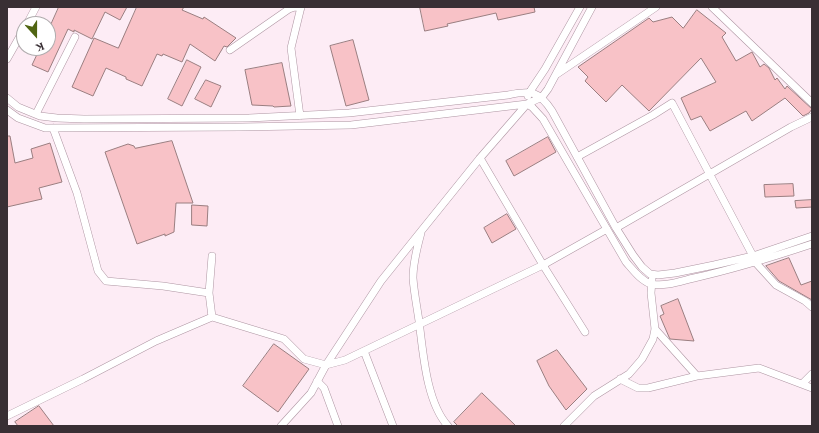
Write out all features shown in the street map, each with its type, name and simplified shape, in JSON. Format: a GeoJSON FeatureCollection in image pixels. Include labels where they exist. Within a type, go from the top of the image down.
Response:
{"type":"FeatureCollection","features":[{"type":"Feature","properties":{"kind":"street"},"geometry":{"type":"LineString","coordinates":[[31,16],[36,7]]}},
{"type":"Feature","properties":{"kind":"street"},"geometry":{"type":"LineString","coordinates":[[230,50],[289,9],[301,7],[291,48],[300,116]]}},
{"type":"Feature","properties":{"kind":"street"},"geometry":{"type":"LineString","coordinates":[[281,426],[311,392],[326,365],[381,281],[480,158],[527,104],[529,93],[545,69],[580,7]]}},
{"type":"Feature","properties":{"kind":"street"},"geometry":{"type":"LineString","coordinates":[[7,110],[18,118],[46,128],[241,127],[351,125],[527,104],[542,97],[548,89],[592,7]]}},
{"type":"Feature","properties":{"kind":"street"},"geometry":{"type":"LineString","coordinates":[[556,74],[656,7]]}},
{"type":"Feature","properties":{"kind":"street"},"geometry":{"type":"LineString","coordinates":[[712,7],[812,103]]}},
{"type":"Feature","properties":{"kind":"street"},"geometry":{"type":"LineString","coordinates":[[36,114],[75,37]]}},
{"type":"Feature","properties":{"kind":"street"},"geometry":{"type":"LineString","coordinates":[[7,59],[16,43]]}},
{"type":"Feature","properties":{"kind":"street"},"geometry":{"type":"LineString","coordinates":[[7,98],[18,107],[36,114],[57,118],[249,118],[349,114],[523,92],[529,93],[542,97],[552,111],[616,228],[642,267],[650,274],[658,275],[675,273],[754,259],[812,236]]}},
{"type":"Feature","properties":{"kind":"street"},"geometry":{"type":"LineString","coordinates":[[577,157],[672,103],[754,259],[776,285],[812,307]]}},
{"type":"Feature","properties":{"kind":"street"},"geometry":{"type":"LineString","coordinates":[[527,104],[532,107],[543,119],[560,146],[626,262],[638,276],[650,284],[676,282],[812,244]]}},
{"type":"Feature","properties":{"kind":"street"},"geometry":{"type":"LineString","coordinates":[[616,228],[812,117]]}},
{"type":"Feature","properties":{"kind":"street"},"geometry":{"type":"LineString","coordinates":[[53,128],[77,193],[98,271],[106,281],[163,286],[209,293]]}},
{"type":"Feature","properties":{"kind":"street"},"geometry":{"type":"LineString","coordinates":[[560,146],[568,140]]}},
{"type":"Feature","properties":{"kind":"street"},"geometry":{"type":"LineString","coordinates":[[480,158],[543,265],[585,332]]}},
{"type":"Feature","properties":{"kind":"street"},"geometry":{"type":"LineString","coordinates":[[7,416],[156,341],[212,317],[284,339],[304,359],[326,365],[345,360],[543,265],[607,229]]}},
{"type":"Feature","properties":{"kind":"street"},"geometry":{"type":"LineString","coordinates":[[422,230],[414,260],[413,279],[428,380],[434,401],[444,422],[448,426]]}},
{"type":"Feature","properties":{"kind":"street"},"geometry":{"type":"LineString","coordinates":[[212,256],[209,293],[212,317]]}},
{"type":"Feature","properties":{"kind":"street"},"geometry":{"type":"LineString","coordinates":[[564,426],[594,396],[629,374],[642,359],[653,339],[655,329],[650,284],[654,275]]}},
{"type":"Feature","properties":{"kind":"street"},"geometry":{"type":"LineString","coordinates":[[655,329],[697,376]]}},
{"type":"Feature","properties":{"kind":"street"},"geometry":{"type":"LineString","coordinates":[[364,351],[393,426]]}},
{"type":"Feature","properties":{"kind":"street"},"geometry":{"type":"LineString","coordinates":[[620,379],[638,388],[648,388],[697,376],[759,368],[812,388]]}},
{"type":"Feature","properties":{"kind":"street"},"geometry":{"type":"LineString","coordinates":[[802,384],[812,374]]}},
{"type":"Feature","properties":{"kind":"street"},"geometry":{"type":"LineString","coordinates":[[317,381],[324,388],[338,426]]}},
{"type":"Feature","properties":{"kind":"building"},"geometry":{"type":"Polygon","coordinates":[[[59,7],[127,7],[120,20],[105,12],[92,39],[74,30],[74,32],[68,29],[56,55],[55,16],[59,7]]]}},
{"type":"Feature","properties":{"kind":"building"},"geometry":{"type":"Polygon","coordinates":[[[137,7],[184,7],[182,10],[203,19],[204,17],[236,38],[227,47],[224,46],[215,61],[190,44],[182,62],[163,54],[162,56],[157,54],[142,86],[106,68],[93,96],[72,87],[94,38],[118,48],[137,7]]]}},
{"type":"Feature","properties":{"kind":"building"},"geometry":{"type":"Polygon","coordinates":[[[420,7],[534,7],[535,12],[498,20],[496,13],[447,24],[448,26],[425,31],[420,7]]]}},
{"type":"Feature","properties":{"kind":"building"},"geometry":{"type":"Polygon","coordinates":[[[697,10],[726,33],[722,37],[736,61],[752,52],[760,67],[764,64],[769,68],[775,80],[777,78],[785,89],[787,86],[812,109],[809,113],[803,116],[785,98],[752,121],[746,111],[710,131],[701,116],[691,120],[681,98],[716,82],[701,58],[649,111],[622,85],[606,102],[585,81],[588,77],[578,67],[649,18],[653,22],[672,17],[683,28],[697,10]]]}},
{"type":"Feature","properties":{"kind":"building"},"geometry":{"type":"Polygon","coordinates":[[[353,40],[369,100],[346,106],[330,46],[353,40]]]}},
{"type":"Feature","properties":{"kind":"building"},"geometry":{"type":"Polygon","coordinates":[[[36,56],[55,56],[48,72],[32,65],[36,56]]]}},
{"type":"Feature","properties":{"kind":"building"},"geometry":{"type":"Polygon","coordinates":[[[187,60],[201,67],[182,106],[168,99],[187,60]]]}},
{"type":"Feature","properties":{"kind":"building"},"geometry":{"type":"Polygon","coordinates":[[[282,63],[291,106],[274,107],[252,105],[245,70],[282,63]]]}},
{"type":"Feature","properties":{"kind":"building"},"geometry":{"type":"Polygon","coordinates":[[[206,80],[221,86],[211,107],[195,99],[206,80]]]}},
{"type":"Feature","properties":{"kind":"building"},"geometry":{"type":"Polygon","coordinates":[[[7,136],[10,136],[15,163],[33,158],[31,149],[50,143],[62,182],[39,188],[42,199],[7,207],[7,136]]]}},
{"type":"Feature","properties":{"kind":"building"},"geometry":{"type":"Polygon","coordinates":[[[548,137],[556,152],[514,176],[506,161],[548,137]]]}},
{"type":"Feature","properties":{"kind":"building"},"geometry":{"type":"Polygon","coordinates":[[[172,141],[193,203],[176,203],[174,232],[137,244],[105,152],[128,144],[134,146],[135,148],[172,141]]]}},
{"type":"Feature","properties":{"kind":"building"},"geometry":{"type":"Polygon","coordinates":[[[793,184],[794,196],[765,197],[764,185],[793,184]]]}},
{"type":"Feature","properties":{"kind":"building"},"geometry":{"type":"Polygon","coordinates":[[[812,200],[812,207],[796,208],[795,201],[812,200]]]}},
{"type":"Feature","properties":{"kind":"building"},"geometry":{"type":"Polygon","coordinates":[[[192,205],[208,206],[207,226],[192,225],[192,205]]]}},
{"type":"Feature","properties":{"kind":"building"},"geometry":{"type":"Polygon","coordinates":[[[507,214],[516,229],[492,243],[484,228],[507,214]]]}},
{"type":"Feature","properties":{"kind":"building"},"geometry":{"type":"Polygon","coordinates":[[[789,258],[801,285],[812,281],[812,300],[779,281],[766,266],[789,258]]]}},
{"type":"Feature","properties":{"kind":"building"},"geometry":{"type":"Polygon","coordinates":[[[678,299],[694,341],[670,339],[660,316],[664,314],[661,306],[678,299]]]}},
{"type":"Feature","properties":{"kind":"building"},"geometry":{"type":"Polygon","coordinates":[[[274,344],[309,369],[278,412],[243,386],[274,344]]]}},
{"type":"Feature","properties":{"kind":"building"},"geometry":{"type":"Polygon","coordinates":[[[557,350],[587,389],[566,410],[549,386],[537,361],[557,350]]]}},
{"type":"Feature","properties":{"kind":"building"},"geometry":{"type":"Polygon","coordinates":[[[482,393],[516,426],[458,426],[454,422],[482,393]]]}},
{"type":"Feature","properties":{"kind":"building"},"geometry":{"type":"Polygon","coordinates":[[[39,406],[54,426],[18,426],[15,422],[39,406]]]}}]}
